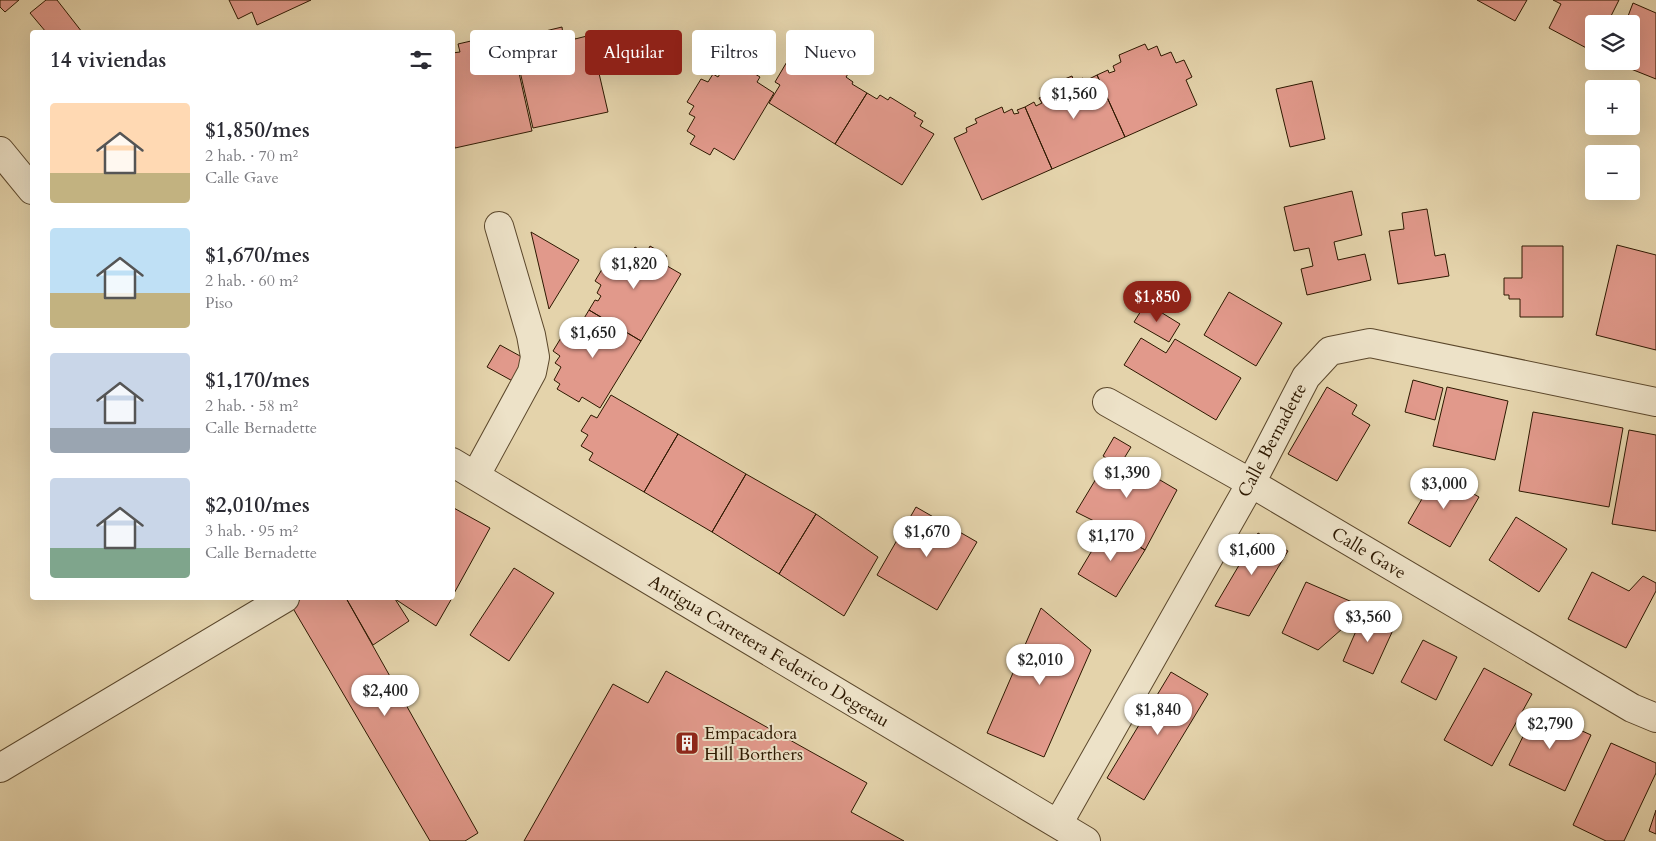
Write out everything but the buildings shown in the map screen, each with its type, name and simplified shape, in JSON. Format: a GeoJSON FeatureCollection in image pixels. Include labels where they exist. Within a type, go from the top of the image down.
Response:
{"type":"FeatureCollection","features":[{"type":"Feature","properties":{"kind":"street"},"geometry":{"type":"LineString","coordinates":[[0,151],[30,188]]}},
{"type":"Feature","properties":{"kind":"street"},"geometry":{"type":"LineString","coordinates":[[476,475],[524,388],[534,365],[532,335],[499,226]]}},
{"type":"Feature","properties":{"kind":"street","name":"Calle Bernadette"},"geometry":{"type":"LineString","coordinates":[[1058,824],[1251,483],[1306,377],[1330,351],[1370,344],[1656,402]]}},
{"type":"Feature","properties":{"kind":"street","name":"Calle Gave"},"geometry":{"type":"LineString","coordinates":[[1107,402],[1251,483],[1632,708],[1656,718]]}},
{"type":"Feature","properties":{"kind":"street","name":"Antigua Carretera Federico Degetau"},"geometry":{"type":"LineString","coordinates":[[455,464],[1086,841]]}},
{"type":"Feature","properties":{"kind":"street"},"geometry":{"type":"LineString","coordinates":[[0,768],[282,600]]}},
{"type":"Feature","properties":{"kind":"place","name":"Empacadora Hill Borthers"},"geometry":{"type":"Point","coordinates":[687,743]}}]}
